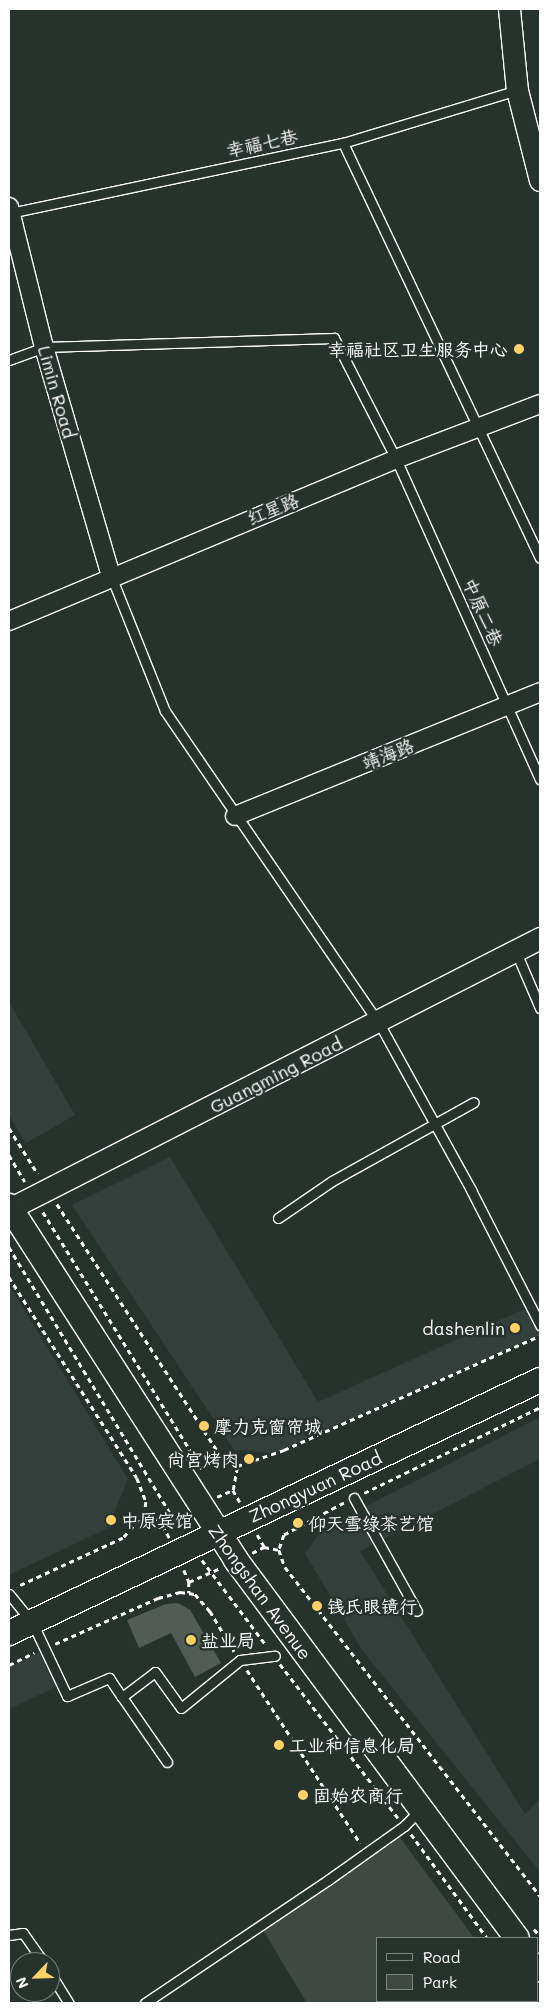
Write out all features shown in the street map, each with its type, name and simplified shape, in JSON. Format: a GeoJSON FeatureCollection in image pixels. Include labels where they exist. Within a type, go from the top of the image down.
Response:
{"type":"FeatureCollection","features":[{"type":"Feature","properties":{"kind":"main road","name":"Zhongshan Avenue"},"geometry":{"type":"LineString","coordinates":[[9,1208],[225,1529],[421,1808],[523,1929]]}},
{"type":"Feature","properties":{"kind":"main road","name":"Zhongyuan Road"},"geometry":{"type":"LineString","coordinates":[[9,1633],[540,1380]]}},
{"type":"Feature","properties":{"kind":"street"},"geometry":{"type":"LineString","coordinates":[[509,9],[517,90],[540,180]]}},
{"type":"Feature","properties":{"kind":"street","name":"Limin Road"},"geometry":{"type":"LineString","coordinates":[[10,210],[44,348],[111,576]]}},
{"type":"Feature","properties":{"kind":"street","name":"红星路"},"geometry":{"type":"LineString","coordinates":[[9,621],[111,576],[396,459],[540,404]]}},
{"type":"Feature","properties":{"kind":"street","name":"靖海路"},"geometry":{"type":"LineString","coordinates":[[235,816],[540,692]]}},
{"type":"Feature","properties":{"kind":"street","name":"Guangming Road"},"geometry":{"type":"LineString","coordinates":[[9,1208],[41,1194],[379,1023],[540,938]]}},
{"type":"Feature","properties":{"kind":"lane","name":"幸福七巷"},"geometry":{"type":"LineString","coordinates":[[10,210],[343,143],[517,90]]}},
{"type":"Feature","properties":{"kind":"lane"},"geometry":{"type":"LineString","coordinates":[[343,143],[481,428],[540,558]]}},
{"type":"Feature","properties":{"kind":"lane","name":"中原二巷"},"geometry":{"type":"LineString","coordinates":[[44,348],[334,338],[396,459],[540,779]]}},
{"type":"Feature","properties":{"kind":"lane"},"geometry":{"type":"LineString","coordinates":[[9,360],[44,348]]}},
{"type":"Feature","properties":{"kind":"lane"},"geometry":{"type":"LineString","coordinates":[[111,576],[165,711],[235,816],[379,1023],[435,1123],[540,1325]]}},
{"type":"Feature","properties":{"kind":"lane"},"geometry":{"type":"LineString","coordinates":[[516,952],[540,1008]]}},
{"type":"Feature","properties":{"kind":"lane"},"geometry":{"type":"LineString","coordinates":[[278,1218],[332,1181],[474,1102]]}},
{"type":"Feature","properties":{"kind":"lane"},"geometry":{"type":"LineString","coordinates":[[354,1498],[417,1611]]}},
{"type":"Feature","properties":{"kind":"lane"},"geometry":{"type":"LineString","coordinates":[[9,1592],[32,1622],[67,1696],[109,1678],[167,1762]]}},
{"type":"Feature","properties":{"kind":"lane"},"geometry":{"type":"LineString","coordinates":[[122,1697],[155,1672],[181,1708],[240,1660],[274,1656]]}},
{"type":"Feature","properties":{"kind":"lane"},"geometry":{"type":"LineString","coordinates":[[145,2003],[366,1853],[404,1826],[421,1808]]}},
{"type":"Feature","properties":{"kind":"lane"},"geometry":{"type":"LineString","coordinates":[[9,1935],[23,1934],[36,1952]]}},
{"type":"Feature","properties":{"kind":"lane"},"geometry":{"type":"LineString","coordinates":[[60,1989],[69,2003]]}},
{"type":"Feature","properties":{"kind":"path"},"geometry":{"type":"LineString","coordinates":[[9,1128],[41,1194],[205,1475]]}},
{"type":"Feature","properties":{"kind":"path"},"geometry":{"type":"LineString","coordinates":[[9,1155],[41,1194],[223,1460],[238,1466],[284,1450],[540,1336]]}},
{"type":"Feature","properties":{"kind":"path"},"geometry":{"type":"LineString","coordinates":[[9,1277],[137,1478],[146,1502],[145,1512],[123,1538],[9,1592]]}},
{"type":"Feature","properties":{"kind":"path"},"geometry":{"type":"LineString","coordinates":[[540,1407],[292,1529],[280,1541],[279,1550],[285,1567],[540,1896]]}},
{"type":"Feature","properties":{"kind":"path"},"geometry":{"type":"LineString","coordinates":[[233,1490],[238,1466]]}},
{"type":"Feature","properties":{"kind":"path"},"geometry":{"type":"LineString","coordinates":[[212,1490],[225,1529],[258,1561]]}},
{"type":"Feature","properties":{"kind":"path"},"geometry":{"type":"LineString","coordinates":[[145,1512],[160,1521]]}},
{"type":"Feature","properties":{"kind":"path"},"geometry":{"type":"LineString","coordinates":[[264,1548],[279,1550]]}},
{"type":"Feature","properties":{"kind":"path"},"geometry":{"type":"LineString","coordinates":[[189,1593],[190,1582]]}},
{"type":"Feature","properties":{"kind":"path"},"geometry":{"type":"LineString","coordinates":[[9,1665],[158,1598],[189,1593],[194,1594],[210,1611],[366,1853]]}},
{"type":"Feature","properties":{"kind":"path"},"geometry":{"type":"LineString","coordinates":[[523,1929],[540,1936]]}},
{"type":"Feature","properties":{"kind":"shaded area"},"geometry":{"type":"Polygon","coordinates":[[[9,1002],[75,1115],[26,1143],[9,1115],[9,1002]]]}},
{"type":"Feature","properties":{"kind":"shaded area"},"geometry":{"type":"Polygon","coordinates":[[[170,1157],[318,1402],[540,1302],[540,1335],[275,1453],[234,1450],[72,1205],[170,1157]]]}},
{"type":"Feature","properties":{"kind":"shaded area"},"geometry":{"type":"Polygon","coordinates":[[[9,1285],[128,1479],[108,1528],[9,1575],[9,1285]]]}},
{"type":"Feature","properties":{"kind":"shaded area"},"geometry":{"type":"Polygon","coordinates":[[[540,1417],[540,1459],[360,1551],[525,1814],[540,1799],[540,1872],[362,1650],[305,1553],[324,1528],[540,1417]]]}},
{"type":"Feature","properties":{"kind":"shaded area"},"geometry":{"type":"Polygon","coordinates":[[[41,1651],[58,1686],[9,1709],[9,1666],[41,1651]]]}},
{"type":"Feature","properties":{"kind":"green space"},"geometry":{"type":"Polygon","coordinates":[[[393,1828],[473,1937],[376,1937],[376,2002],[499,2002],[307,2003],[258,1922],[393,1828]]]}},
{"type":"Feature","properties":{"kind":"building","name":"盐业局"},"geometry":{"type":"Polygon","coordinates":[[[178,1603],[190,1610],[221,1663],[195,1677],[171,1633],[139,1648],[127,1620],[166,1604],[178,1603]]]}},
{"type":"Feature","properties":{"kind":"place","name":"幸福社区卫生服务中心"},"geometry":{"type":"Point","coordinates":[519,349]}},
{"type":"Feature","properties":{"kind":"place","name":"dashenlin"},"geometry":{"type":"Point","coordinates":[515,1328]}},
{"type":"Feature","properties":{"kind":"place","name":"摩力克窗帘城"},"geometry":{"type":"Point","coordinates":[204,1426]}},
{"type":"Feature","properties":{"kind":"place","name":"尚宫烤肉"},"geometry":{"type":"Point","coordinates":[249,1459]}},
{"type":"Feature","properties":{"kind":"place","name":"中原宾馆"},"geometry":{"type":"Point","coordinates":[111,1520]}},
{"type":"Feature","properties":{"kind":"place","name":"仰天雪绿茶艺馆"},"geometry":{"type":"Point","coordinates":[298,1523]}},
{"type":"Feature","properties":{"kind":"place","name":"钱氏眼镜行"},"geometry":{"type":"Point","coordinates":[317,1606]}},
{"type":"Feature","properties":{"kind":"place","name":"盐业局"},"geometry":{"type":"Point","coordinates":[191,1640]}},
{"type":"Feature","properties":{"kind":"place","name":"工业和信息化局"},"geometry":{"type":"Point","coordinates":[279,1745]}},
{"type":"Feature","properties":{"kind":"place","name":"固始农商行"},"geometry":{"type":"Point","coordinates":[303,1795]}}]}
